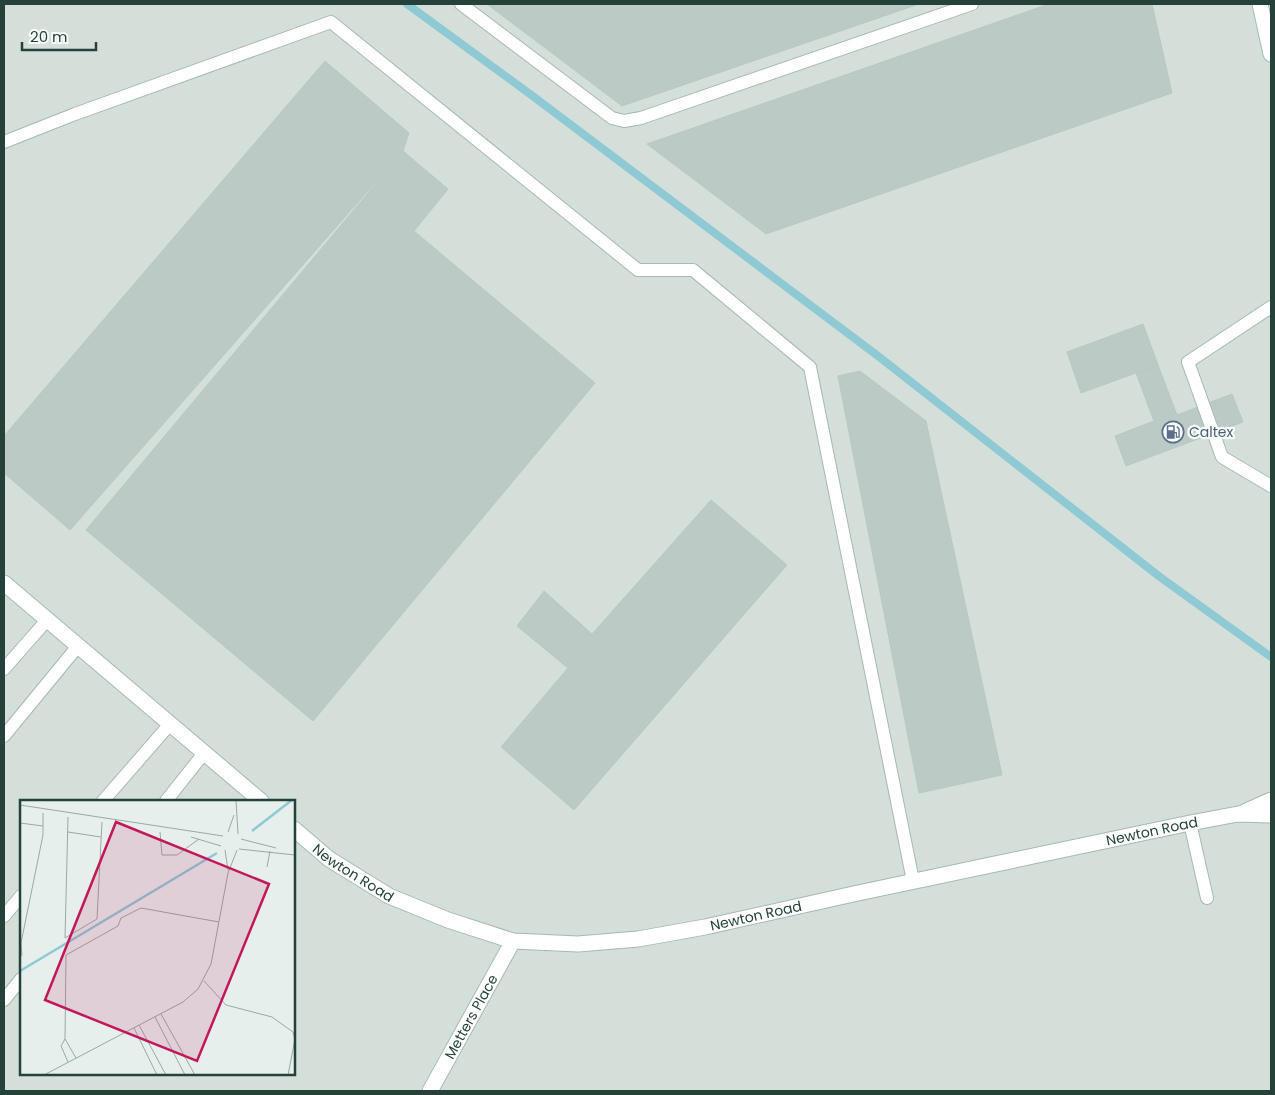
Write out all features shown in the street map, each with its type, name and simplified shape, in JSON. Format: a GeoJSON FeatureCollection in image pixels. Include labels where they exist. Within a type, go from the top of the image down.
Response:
{"type":"FeatureCollection","features":[{"type":"Feature","properties":{"kind":"street"},"geometry":{"type":"LineString","coordinates":[[1260,4],[1271,54]]}},
{"type":"Feature","properties":{"kind":"street"},"geometry":{"type":"LineString","coordinates":[[4,583],[260,800]]}},
{"type":"Feature","properties":{"kind":"street","name":"Newton Road"},"geometry":{"type":"LineString","coordinates":[[1238,814],[1271,800]]}},
{"type":"Feature","properties":{"kind":"street","name":"Newton Road"},"geometry":{"type":"LineString","coordinates":[[295,830],[329,859],[389,896],[448,920],[513,941],[578,944],[638,939],[705,927],[913,881],[1238,814],[1271,815]]}},
{"type":"Feature","properties":{"kind":"street","name":"Metters Place"},"geometry":{"type":"LineString","coordinates":[[430,1091],[513,941]]}},
{"type":"Feature","properties":{"kind":"lane"},"geometry":{"type":"LineString","coordinates":[[461,4],[612,118],[624,120],[641,118],[972,4]]}},
{"type":"Feature","properties":{"kind":"lane"},"geometry":{"type":"LineString","coordinates":[[4,142],[75,114],[331,22],[638,270],[693,270],[810,367],[913,881]]}},
{"type":"Feature","properties":{"kind":"lane"},"geometry":{"type":"LineString","coordinates":[[1271,307],[1188,362],[1222,457],[1271,486]]}},
{"type":"Feature","properties":{"kind":"lane"},"geometry":{"type":"LineString","coordinates":[[4,669],[47,620]]}},
{"type":"Feature","properties":{"kind":"lane"},"geometry":{"type":"LineString","coordinates":[[4,736],[78,646]]}},
{"type":"Feature","properties":{"kind":"lane"},"geometry":{"type":"LineString","coordinates":[[104,800],[170,724]]}},
{"type":"Feature","properties":{"kind":"lane"},"geometry":{"type":"LineString","coordinates":[[167,800],[204,753]]}},
{"type":"Feature","properties":{"kind":"lane"},"geometry":{"type":"LineString","coordinates":[[1190,823],[1207,898]]}},
{"type":"Feature","properties":{"kind":"lane"},"geometry":{"type":"LineString","coordinates":[[4,916],[20,897]]}},
{"type":"Feature","properties":{"kind":"lane"},"geometry":{"type":"LineString","coordinates":[[4,1000],[20,979]]}},
{"type":"Feature","properties":{"kind":"shaded area"},"geometry":{"type":"Polygon","coordinates":[[[4,4],[1271,4],[1271,1091],[4,1091],[4,4]]]}},
{"type":"Feature","properties":{"kind":"building"},"geometry":{"type":"Polygon","coordinates":[[[487,4],[919,4],[622,106],[487,4]]]}},
{"type":"Feature","properties":{"kind":"building"},"geometry":{"type":"Polygon","coordinates":[[[1049,4],[1152,4],[1172,93],[766,234],[647,144],[1049,4]]]}},
{"type":"Feature","properties":{"kind":"building"},"geometry":{"type":"Polygon","coordinates":[[[325,61],[409,133],[403,151],[70,530],[4,473],[4,436],[325,61]]]}},
{"type":"Feature","properties":{"kind":"building"},"geometry":{"type":"Polygon","coordinates":[[[403,151],[448,189],[414,231],[595,383],[313,721],[86,530],[403,151]]]}},
{"type":"Feature","properties":{"kind":"building"},"geometry":{"type":"Polygon","coordinates":[[[1143,324],[1158,365],[1081,393],[1067,352],[1143,324]]]}},
{"type":"Feature","properties":{"kind":"building"},"geometry":{"type":"Polygon","coordinates":[[[1158,365],[1177,415],[1232,394],[1243,422],[1126,466],[1115,436],[1154,421],[1136,373],[1158,365]]]}},
{"type":"Feature","properties":{"kind":"building"},"geometry":{"type":"Polygon","coordinates":[[[860,371],[926,421],[1002,775],[919,793],[838,376],[860,371]]]}},
{"type":"Feature","properties":{"kind":"building"},"geometry":{"type":"Polygon","coordinates":[[[711,500],[787,565],[574,810],[501,747],[568,668],[517,626],[544,591],[592,634],[711,500]]]}},
{"type":"Feature","properties":{"kind":"waterway"},"geometry":{"type":"LineString","coordinates":[[407,4],[530,94],[878,356],[1160,577],[1271,657]]}},
{"type":"Feature","properties":{"kind":"place","name":"Caltex"},"geometry":{"type":"Point","coordinates":[1173,432]}}]}
